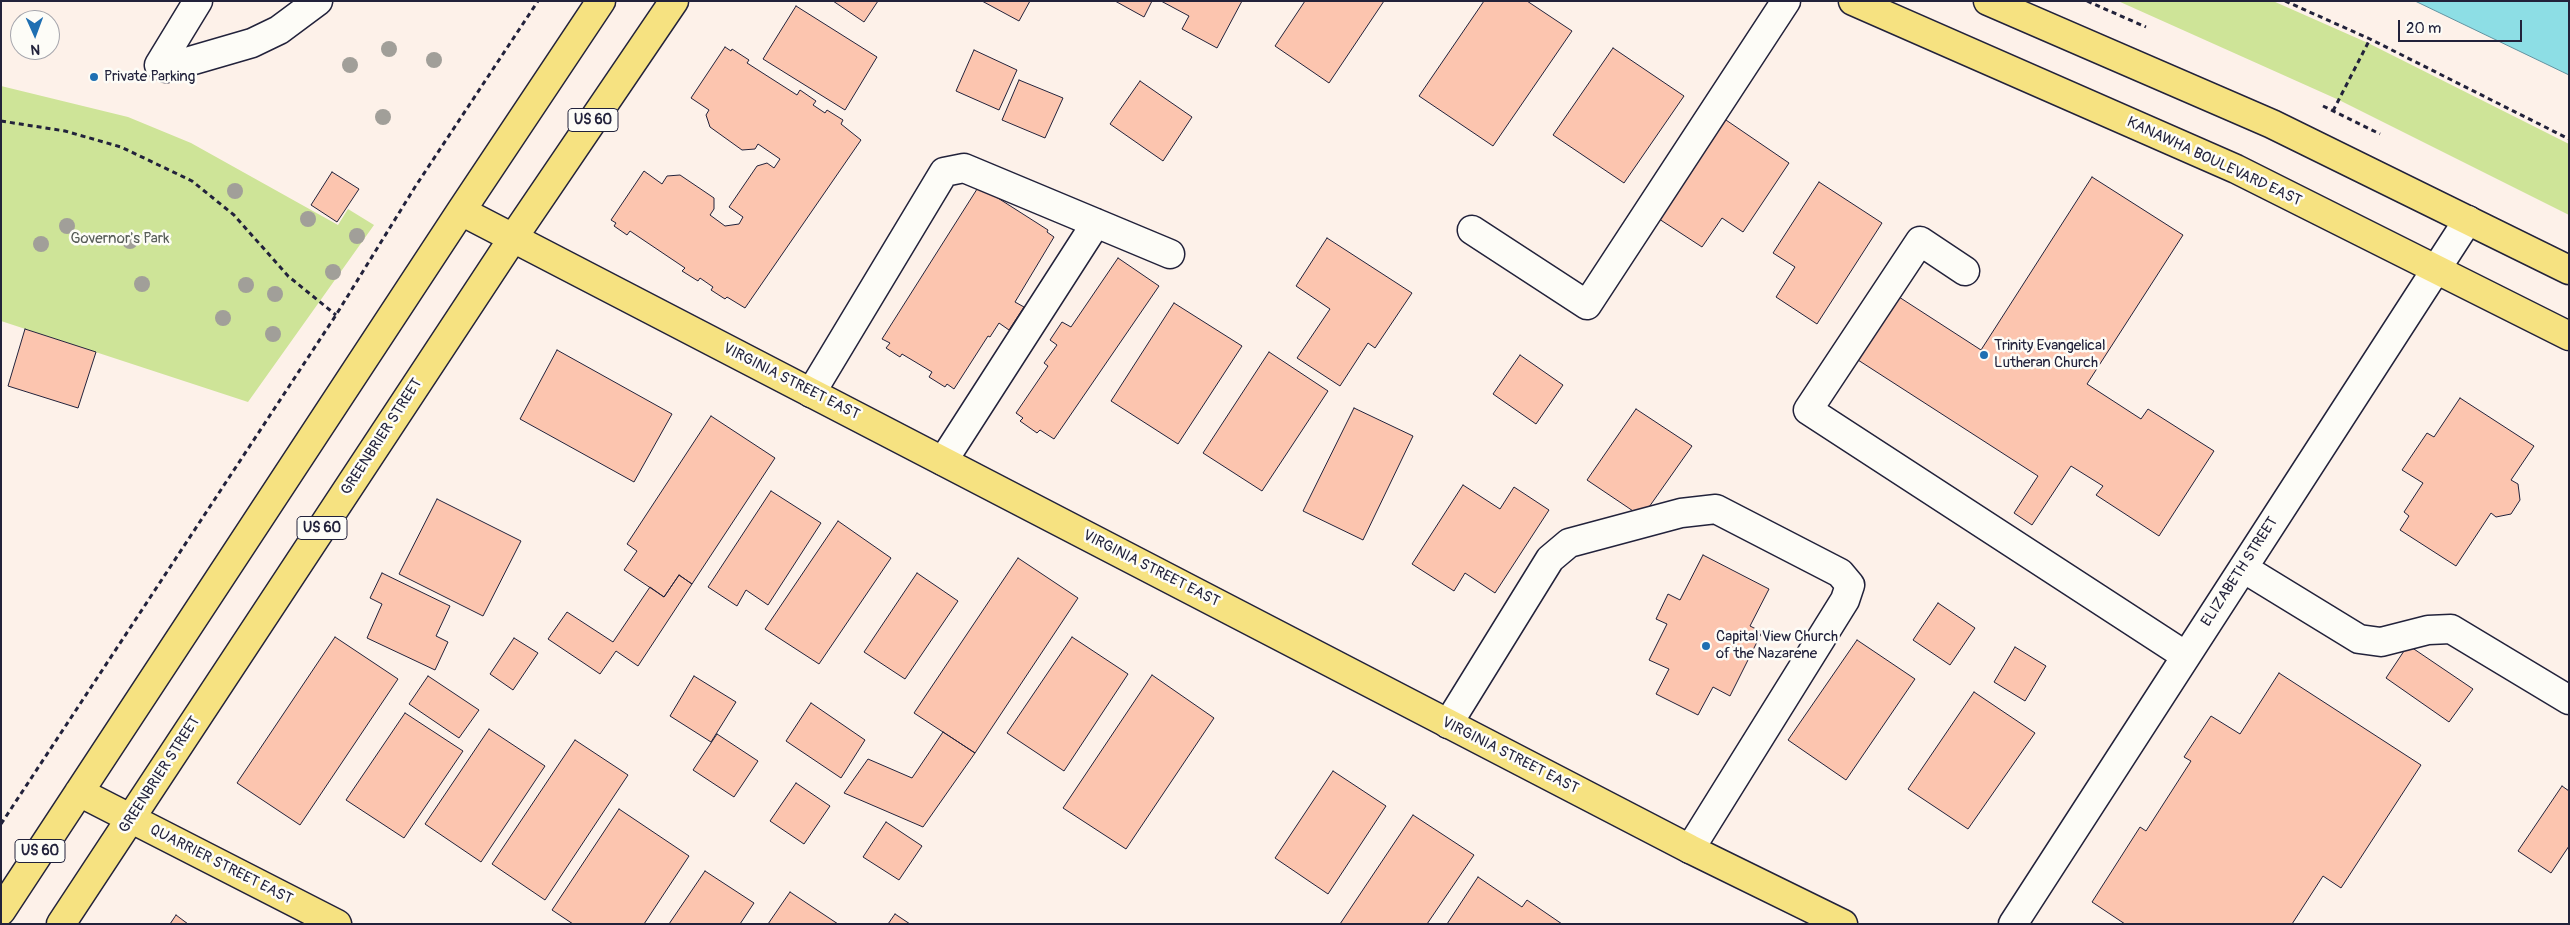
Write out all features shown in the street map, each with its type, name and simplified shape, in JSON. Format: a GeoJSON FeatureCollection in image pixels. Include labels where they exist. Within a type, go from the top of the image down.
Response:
{"type":"FeatureCollection","features":[{"type":"Feature","properties":{"kind":"main road","name":"US 60"},"geometry":{"type":"LineString","coordinates":[[1,911],[601,1]]}},
{"type":"Feature","properties":{"kind":"main road","name":"GREENBRIER STREET"},"geometry":{"type":"LineString","coordinates":[[61,924],[513,238],[674,1]]}},
{"type":"Feature","properties":{"kind":"main road","name":"KANAWHA BOULEVARD EAST"},"geometry":{"type":"LineString","coordinates":[[1853,1],[2236,169],[2569,336]]}},
{"type":"Feature","properties":{"kind":"main road"},"geometry":{"type":"LineString","coordinates":[[1988,1],[2272,124],[2569,270]]}},
{"type":"Feature","properties":{"kind":"main road","name":"VIRGINIA STREET EAST"},"geometry":{"type":"LineString","coordinates":[[461,211],[1690,849],[1843,924]]}},
{"type":"Feature","properties":{"kind":"main road","name":"QUARRIER STREET EAST"},"geometry":{"type":"LineString","coordinates":[[80,792],[337,924]]}},
{"type":"Feature","properties":{"kind":"street"},"geometry":{"type":"LineString","coordinates":[[198,1],[162,67],[252,43],[279,30],[318,1]]}},
{"type":"Feature","properties":{"kind":"street"},"geometry":{"type":"LineString","coordinates":[[1472,230],[1587,305],[1786,1]]}},
{"type":"Feature","properties":{"kind":"street"},"geometry":{"type":"LineString","coordinates":[[811,392],[944,172],[964,168],[1170,254]]}},
{"type":"Feature","properties":{"kind":"street","name":"ELIZABETH STREET"},"geometry":{"type":"LineString","coordinates":[[2013,924],[2468,220]]}},
{"type":"Feature","properties":{"kind":"street"},"geometry":{"type":"LineString","coordinates":[[943,461],[1096,223]]}},
{"type":"Feature","properties":{"kind":"street"},"geometry":{"type":"LineString","coordinates":[[1965,271],[1920,241],[1808,410],[2186,656]]}},
{"type":"Feature","properties":{"kind":"street"},"geometry":{"type":"LineString","coordinates":[[1448,724],[1550,559],[1569,543],[1681,513],[1716,509],[1840,573],[1850,586],[1846,600],[1690,849]]}},
{"type":"Feature","properties":{"kind":"street"},"geometry":{"type":"LineString","coordinates":[[2242,568],[2359,639],[2380,642],[2428,630],[2451,629],[2569,700]]}},
{"type":"Feature","properties":{"kind":"path"},"geometry":{"type":"LineString","coordinates":[[1,824],[336,315],[415,187],[538,1]]}},
{"type":"Feature","properties":{"kind":"path"},"geometry":{"type":"LineString","coordinates":[[2285,1],[2370,39],[2569,139]]}},
{"type":"Feature","properties":{"kind":"path"},"geometry":{"type":"LineString","coordinates":[[2333,111],[2370,39]]}},
{"type":"Feature","properties":{"kind":"path"},"geometry":{"type":"LineString","coordinates":[[1,121],[65,131],[121,147],[192,181],[234,215],[288,276],[336,315]]}},
{"type":"Feature","properties":{"kind":"green space"},"geometry":{"type":"Polygon","coordinates":[[[2118,1],[2273,1],[2368,43],[2569,144],[2569,215],[2339,100],[2118,1]]]}},
{"type":"Feature","properties":{"kind":"green space","name":"Governor's Park"},"geometry":{"type":"Polygon","coordinates":[[[1,86],[128,117],[191,143],[338,225],[348,209],[374,225],[248,402],[1,321],[1,86]]]}},
{"type":"Feature","properties":{"kind":"water"},"geometry":{"type":"Polygon","coordinates":[[[2415,1],[2569,1],[2569,75],[2415,1]]]}},
{"type":"Feature","properties":{"kind":"building"},"geometry":{"type":"Polygon","coordinates":[[[833,1],[878,1],[864,22],[833,1]]]}},
{"type":"Feature","properties":{"kind":"building"},"geometry":{"type":"Polygon","coordinates":[[[982,1],[1030,1],[1019,21],[982,1]]]}},
{"type":"Feature","properties":{"kind":"building"},"geometry":{"type":"Polygon","coordinates":[[[1115,1],[1152,1],[1144,17],[1115,1]]]}},
{"type":"Feature","properties":{"kind":"building"},"geometry":{"type":"Polygon","coordinates":[[[1161,1],[1242,1],[1217,48],[1182,29],[1189,16],[1161,1]]]}},
{"type":"Feature","properties":{"kind":"building"},"geometry":{"type":"Polygon","coordinates":[[[1305,1],[1384,1],[1329,83],[1275,46],[1305,1]]]}},
{"type":"Feature","properties":{"kind":"building"},"geometry":{"type":"Polygon","coordinates":[[[1484,1],[1527,1],[1572,31],[1493,146],[1419,96],[1484,1]]]}},
{"type":"Feature","properties":{"kind":"building"},"geometry":{"type":"Polygon","coordinates":[[[796,6],[877,57],[845,110],[763,59],[796,6]]]}},
{"type":"Feature","properties":{"kind":"building"},"geometry":{"type":"Polygon","coordinates":[[[725,47],[731,51],[732,49],[749,60],[747,63],[797,95],[800,90],[816,101],[813,105],[825,113],[827,110],[843,120],[841,124],[861,140],[745,308],[711,290],[713,287],[700,278],[698,281],[682,271],[685,268],[630,231],[627,235],[614,226],[616,223],[611,220],[644,171],[662,184],[667,176],[680,175],[714,198],[714,209],[710,215],[725,226],[739,224],[743,217],[729,207],[757,166],[767,163],[774,168],[780,159],[758,144],[755,149],[742,150],[710,127],[706,115],[709,110],[691,98],[725,47]]]}},
{"type":"Feature","properties":{"kind":"building"},"geometry":{"type":"Polygon","coordinates":[[[1613,48],[1684,96],[1624,183],[1553,135],[1613,48]]]}},
{"type":"Feature","properties":{"kind":"building"},"geometry":{"type":"Polygon","coordinates":[[[974,50],[1017,70],[999,110],[956,91],[974,50]]]}},
{"type":"Feature","properties":{"kind":"building"},"geometry":{"type":"Polygon","coordinates":[[[1019,80],[1063,98],[1045,138],[1002,120],[1019,80]]]}},
{"type":"Feature","properties":{"kind":"building"},"geometry":{"type":"Polygon","coordinates":[[[1140,81],[1192,117],[1163,161],[1110,124],[1140,81]]]}},
{"type":"Feature","properties":{"kind":"building"},"geometry":{"type":"Polygon","coordinates":[[[1723,118],[1789,163],[1743,232],[1722,218],[1702,247],[1656,217],[1723,118]]]}},
{"type":"Feature","properties":{"kind":"building"},"geometry":{"type":"Polygon","coordinates":[[[332,172],[359,189],[337,222],[311,205],[332,172]]]}},
{"type":"Feature","properties":{"kind":"building","name":"Trinity Evangelical Lutheran Church"},"geometry":{"type":"Polygon","coordinates":[[[2092,177],[2183,235],[2087,384],[2141,419],[2148,409],[2214,451],[2159,536],[2096,495],[2103,486],[2071,466],[2032,525],[2014,513],[2038,476],[1858,360],[1899,297],[1981,350],[2092,177]]]}},
{"type":"Feature","properties":{"kind":"building"},"geometry":{"type":"Polygon","coordinates":[[[1819,182],[1882,223],[1817,324],[1776,297],[1795,267],[1773,253],[1819,182]]]}},
{"type":"Feature","properties":{"kind":"building"},"geometry":{"type":"Polygon","coordinates":[[[979,186],[1048,230],[1047,232],[1054,237],[1015,302],[1024,307],[1009,330],[999,323],[990,337],[988,336],[954,389],[947,384],[945,387],[929,377],[932,372],[902,354],[900,357],[886,348],[890,343],[882,339],[979,186]]]}},
{"type":"Feature","properties":{"kind":"building"},"geometry":{"type":"Polygon","coordinates":[[[1327,238],[1412,293],[1375,348],[1368,343],[1340,386],[1297,358],[1330,309],[1296,286],[1327,238]]]}},
{"type":"Feature","properties":{"kind":"building"},"geometry":{"type":"Polygon","coordinates":[[[1118,258],[1159,286],[1054,439],[1040,430],[1037,433],[1020,421],[1023,418],[1016,413],[1048,366],[1044,363],[1057,345],[1050,340],[1062,322],[1071,327],[1118,258]]]}},
{"type":"Feature","properties":{"kind":"building"},"geometry":{"type":"Polygon","coordinates":[[[1174,303],[1242,346],[1178,444],[1111,401],[1174,303]]]}},
{"type":"Feature","properties":{"kind":"building"},"geometry":{"type":"Polygon","coordinates":[[[25,329],[96,352],[78,408],[8,386],[25,329]]]}},
{"type":"Feature","properties":{"kind":"building"},"geometry":{"type":"Polygon","coordinates":[[[557,350],[672,414],[634,482],[520,419],[557,350]]]}},
{"type":"Feature","properties":{"kind":"building"},"geometry":{"type":"Polygon","coordinates":[[[1269,352],[1328,391],[1262,491],[1203,453],[1269,352]]]}},
{"type":"Feature","properties":{"kind":"building"},"geometry":{"type":"Polygon","coordinates":[[[1520,355],[1563,385],[1536,424],[1493,394],[1520,355]]]}},
{"type":"Feature","properties":{"kind":"building"},"geometry":{"type":"Polygon","coordinates":[[[2460,398],[2534,446],[2511,480],[2518,484],[2520,500],[2511,514],[2496,517],[2491,513],[2456,566],[2400,530],[2409,516],[2404,512],[2423,483],[2402,470],[2427,433],[2434,437],[2460,398]]]}},
{"type":"Feature","properties":{"kind":"building"},"geometry":{"type":"Polygon","coordinates":[[[1354,408],[1413,436],[1363,540],[1303,511],[1354,408]]]}},
{"type":"Feature","properties":{"kind":"building"},"geometry":{"type":"Polygon","coordinates":[[[1636,409],[1692,446],[1642,517],[1587,480],[1636,409]]]}},
{"type":"Feature","properties":{"kind":"building"},"geometry":{"type":"Polygon","coordinates":[[[711,416],[775,458],[692,584],[679,575],[664,597],[624,570],[637,551],[627,544],[711,416]]]}},
{"type":"Feature","properties":{"kind":"building"},"geometry":{"type":"Polygon","coordinates":[[[1463,485],[1500,509],[1514,487],[1549,510],[1495,593],[1465,573],[1454,591],[1412,564],[1463,485]]]}},
{"type":"Feature","properties":{"kind":"building"},"geometry":{"type":"Polygon","coordinates":[[[771,491],[821,523],[768,605],[746,590],[737,606],[708,587],[771,491]]]}},
{"type":"Feature","properties":{"kind":"building"},"geometry":{"type":"Polygon","coordinates":[[[437,499],[521,541],[483,616],[399,574],[437,499]]]}},
{"type":"Feature","properties":{"kind":"building"},"geometry":{"type":"Polygon","coordinates":[[[838,521],[891,558],[819,664],[765,629],[838,521]]]}},
{"type":"Feature","properties":{"kind":"building","name":"Capital View Church of the Nazarene"},"geometry":{"type":"Polygon","coordinates":[[[1703,555],[1769,589],[1750,626],[1762,632],[1730,696],[1713,687],[1698,715],[1656,694],[1669,669],[1649,660],[1667,624],[1656,619],[1668,594],[1680,600],[1703,555]]]}},
{"type":"Feature","properties":{"kind":"building"},"geometry":{"type":"Polygon","coordinates":[[[1018,558],[1078,598],[975,753],[914,713],[1018,558]]]}},
{"type":"Feature","properties":{"kind":"building"},"geometry":{"type":"Polygon","coordinates":[[[382,573],[450,606],[436,636],[448,642],[435,670],[367,638],[382,604],[370,598],[382,573]]]}},
{"type":"Feature","properties":{"kind":"building"},"geometry":{"type":"Polygon","coordinates":[[[917,573],[958,601],[905,679],[864,652],[917,573]]]}},
{"type":"Feature","properties":{"kind":"building"},"geometry":{"type":"Polygon","coordinates":[[[679,575],[692,584],[638,666],[616,651],[600,674],[548,639],[567,612],[613,642],[650,587],[664,597],[679,575]]]}},
{"type":"Feature","properties":{"kind":"building"},"geometry":{"type":"Polygon","coordinates":[[[1938,603],[1975,628],[1950,665],[1913,640],[1938,603]]]}},
{"type":"Feature","properties":{"kind":"building"},"geometry":{"type":"Polygon","coordinates":[[[335,637],[398,679],[300,825],[237,783],[335,637]]]}},
{"type":"Feature","properties":{"kind":"building"},"geometry":{"type":"Polygon","coordinates":[[[1072,637],[1128,674],[1064,771],[1007,733],[1072,637]]]}},
{"type":"Feature","properties":{"kind":"building"},"geometry":{"type":"Polygon","coordinates":[[[514,638],[538,653],[513,690],[490,674],[514,638]]]}},
{"type":"Feature","properties":{"kind":"building"},"geometry":{"type":"Polygon","coordinates":[[[1857,640],[1915,679],[1846,780],[1788,740],[1857,640]]]}},
{"type":"Feature","properties":{"kind":"building"},"geometry":{"type":"Polygon","coordinates":[[[2408,645],[2473,689],[2449,722],[2386,678],[2408,645]]]}},
{"type":"Feature","properties":{"kind":"building"},"geometry":{"type":"Polygon","coordinates":[[[2015,647],[2046,666],[2025,701],[1994,682],[2015,647]]]}},
{"type":"Feature","properties":{"kind":"building"},"geometry":{"type":"Polygon","coordinates":[[[2279,673],[2421,765],[2341,888],[2323,876],[2292,924],[2125,924],[2092,902],[2140,827],[2146,831],[2191,761],[2184,757],[2211,716],[2240,734],[2279,673]]]}},
{"type":"Feature","properties":{"kind":"building"},"geometry":{"type":"Polygon","coordinates":[[[1152,675],[1214,718],[1126,849],[1063,808],[1152,675]]]}},
{"type":"Feature","properties":{"kind":"building"},"geometry":{"type":"Polygon","coordinates":[[[428,676],[479,710],[459,738],[409,704],[428,676]]]}},
{"type":"Feature","properties":{"kind":"building"},"geometry":{"type":"Polygon","coordinates":[[[694,676],[736,702],[711,742],[670,716],[694,676]]]}},
{"type":"Feature","properties":{"kind":"building"},"geometry":{"type":"Polygon","coordinates":[[[1974,692],[2035,733],[1968,829],[1908,789],[1974,692]]]}},
{"type":"Feature","properties":{"kind":"building"},"geometry":{"type":"Polygon","coordinates":[[[811,703],[865,740],[841,778],[786,741],[811,703]]]}},
{"type":"Feature","properties":{"kind":"building"},"geometry":{"type":"Polygon","coordinates":[[[405,713],[463,751],[404,838],[346,800],[405,713]]]}},
{"type":"Feature","properties":{"kind":"building"},"geometry":{"type":"Polygon","coordinates":[[[489,729],[545,766],[481,862],[425,824],[489,729]]]}},
{"type":"Feature","properties":{"kind":"building"},"geometry":{"type":"Polygon","coordinates":[[[943,732],[975,753],[923,827],[844,793],[868,759],[912,778],[943,732]]]}},
{"type":"Feature","properties":{"kind":"building"},"geometry":{"type":"Polygon","coordinates":[[[717,734],[758,761],[734,797],[693,770],[717,734]]]}},
{"type":"Feature","properties":{"kind":"building"},"geometry":{"type":"Polygon","coordinates":[[[575,740],[628,775],[545,900],[492,864],[575,740]]]}},
{"type":"Feature","properties":{"kind":"building"},"geometry":{"type":"Polygon","coordinates":[[[1333,771],[1386,806],[1328,894],[1275,858],[1333,771]]]}},
{"type":"Feature","properties":{"kind":"building"},"geometry":{"type":"Polygon","coordinates":[[[796,783],[830,806],[804,844],[770,821],[796,783]]]}},
{"type":"Feature","properties":{"kind":"building"},"geometry":{"type":"Polygon","coordinates":[[[2562,786],[2569,791],[2569,846],[2551,873],[2518,851],[2562,786]]]}},
{"type":"Feature","properties":{"kind":"building"},"geometry":{"type":"Polygon","coordinates":[[[619,809],[689,856],[644,924],[573,924],[552,910],[619,809]]]}},
{"type":"Feature","properties":{"kind":"building"},"geometry":{"type":"Polygon","coordinates":[[[1413,815],[1474,855],[1427,924],[1340,924],[1413,815]]]}},
{"type":"Feature","properties":{"kind":"building"},"geometry":{"type":"Polygon","coordinates":[[[886,822],[922,846],[899,880],[863,857],[886,822]]]}},
{"type":"Feature","properties":{"kind":"building"},"geometry":{"type":"Polygon","coordinates":[[[705,871],[754,903],[740,924],[669,924],[705,871]]]}},
{"type":"Feature","properties":{"kind":"building"},"geometry":{"type":"Polygon","coordinates":[[[1478,877],[1522,907],[1527,900],[1562,924],[1447,924],[1478,877]]]}},
{"type":"Feature","properties":{"kind":"building"},"geometry":{"type":"Polygon","coordinates":[[[790,892],[838,924],[768,924],[790,892]]]}},
{"type":"Feature","properties":{"kind":"building"},"geometry":{"type":"Polygon","coordinates":[[[895,914],[910,924],[888,924],[895,914]]]}},
{"type":"Feature","properties":{"kind":"building"},"geometry":{"type":"Polygon","coordinates":[[[176,915],[188,924],[170,924],[176,915]]]}},
{"type":"Feature","properties":{"kind":"place","name":"Private Parking"},"geometry":{"type":"Point","coordinates":[94,77]}},
{"type":"Feature","properties":{"kind":"place","name":"Trinity Evangelical Lutheran Church"},"geometry":{"type":"Point","coordinates":[1984,355]}},
{"type":"Feature","properties":{"kind":"place","name":"Capital View Church of the Nazarene"},"geometry":{"type":"Point","coordinates":[1706,646]}}]}
